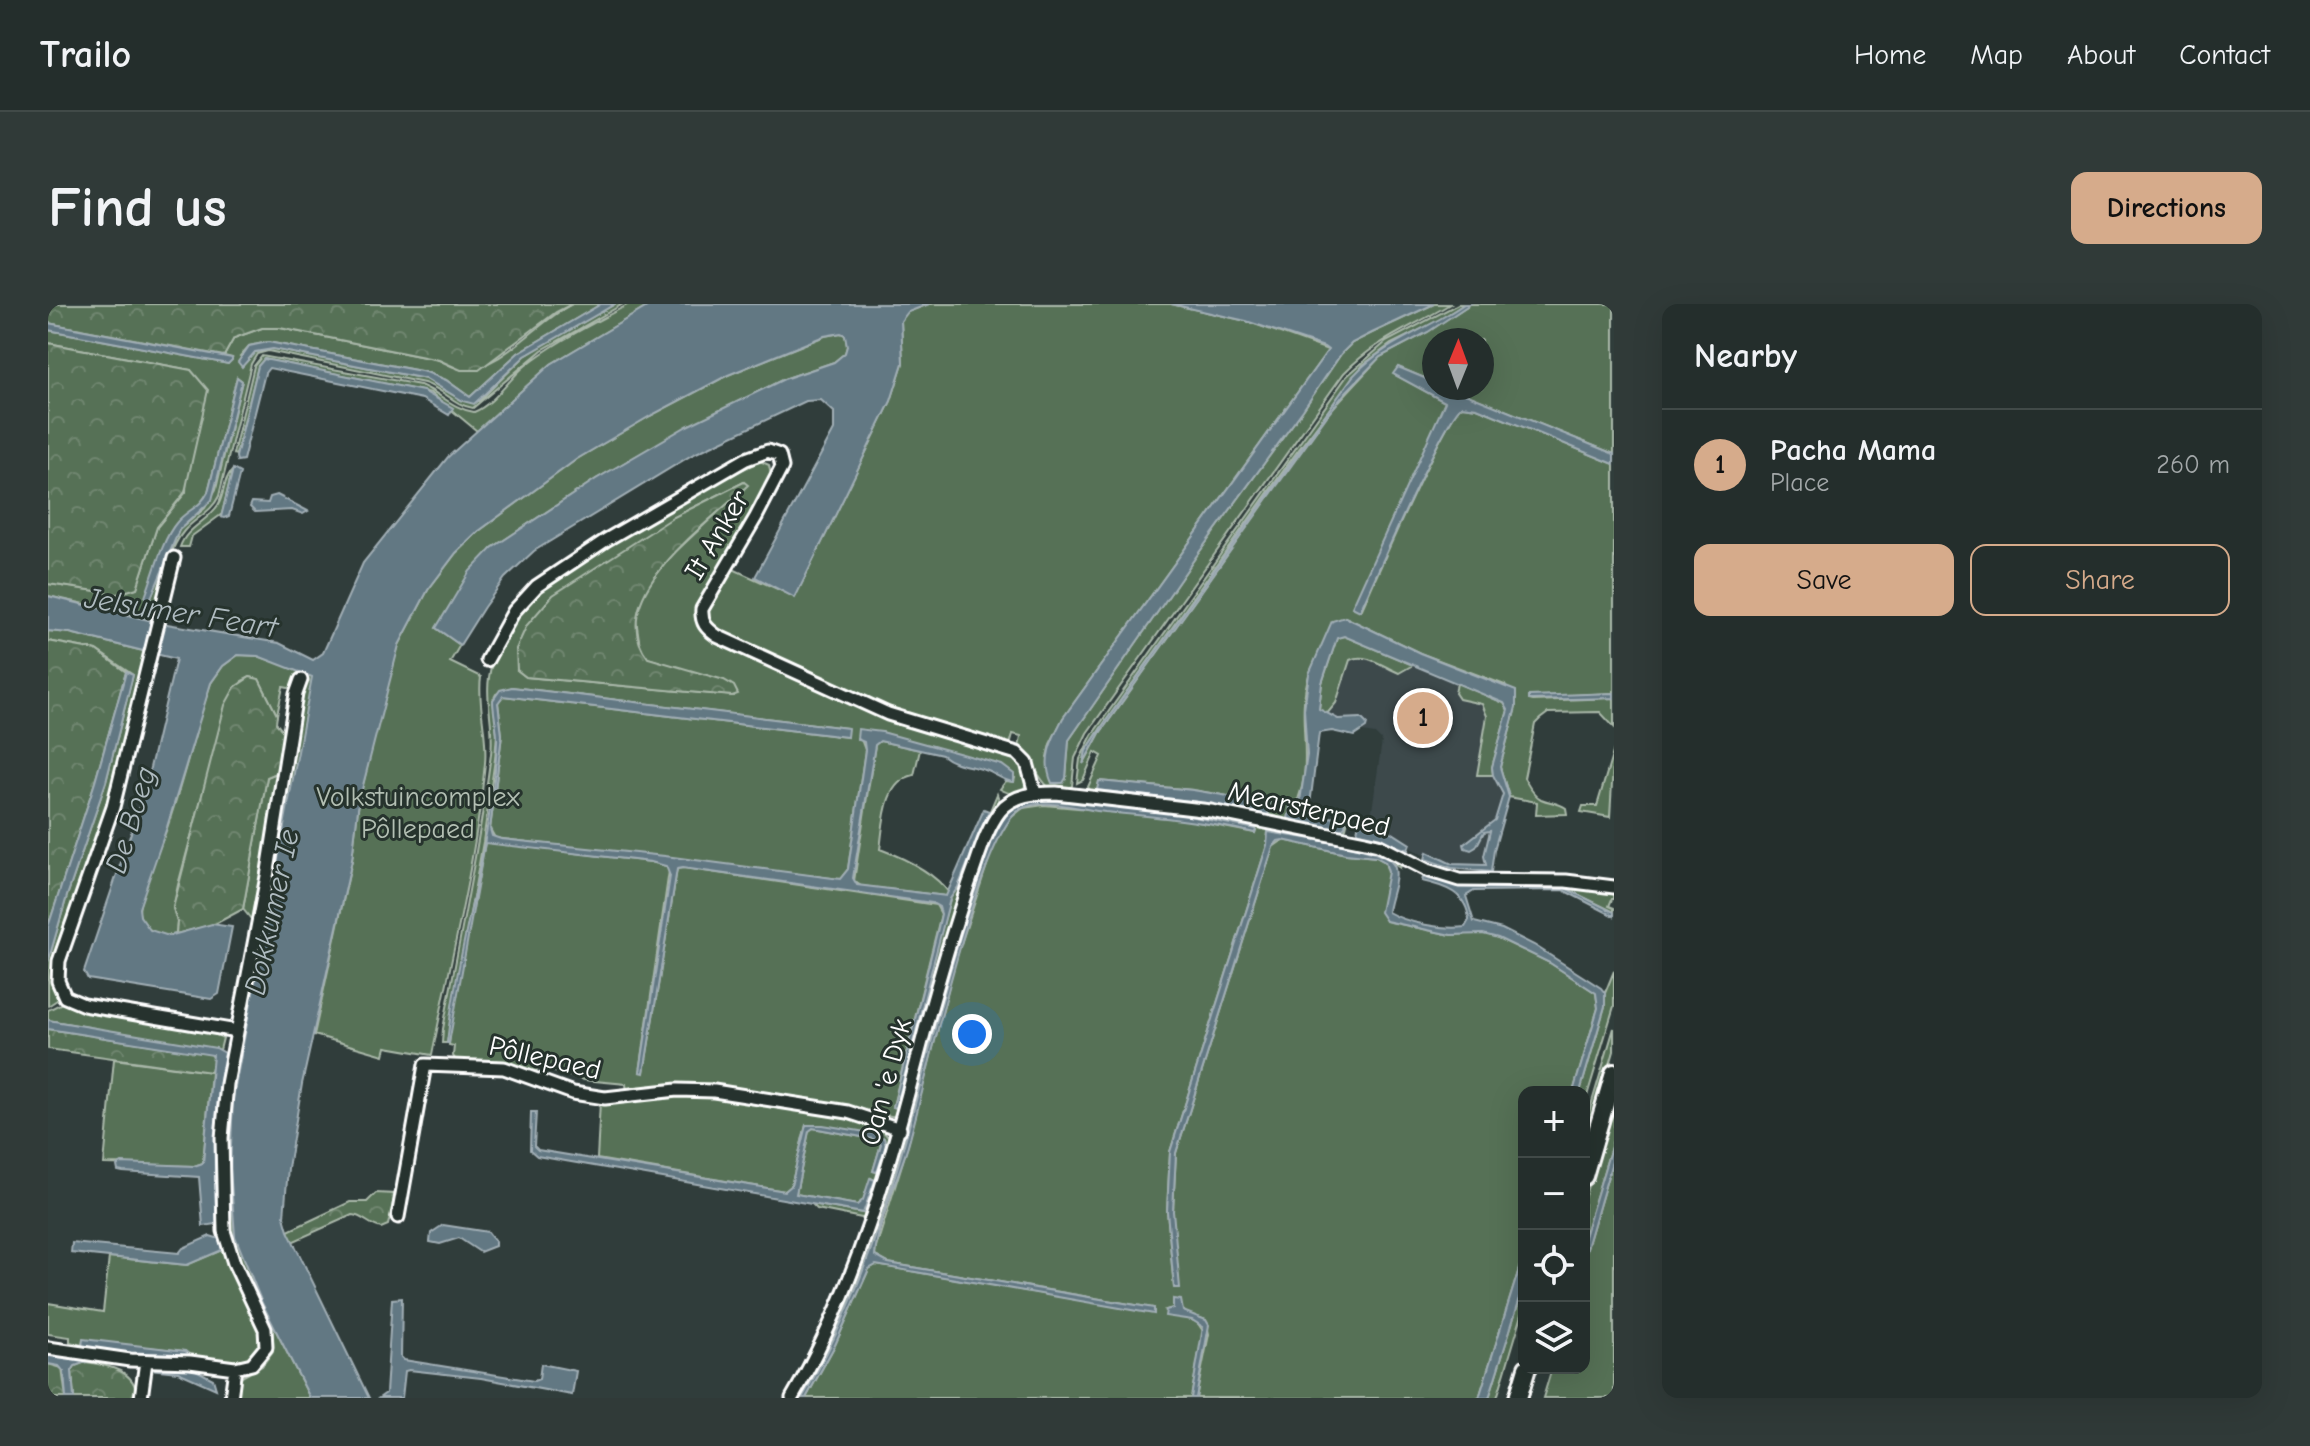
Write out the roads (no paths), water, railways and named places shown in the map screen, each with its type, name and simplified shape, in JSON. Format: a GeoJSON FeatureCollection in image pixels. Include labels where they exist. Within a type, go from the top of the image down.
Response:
{"type":"FeatureCollection","features":[{"type":"Feature","properties":{"kind":"main road"},"geometry":{"type":"LineString","coordinates":[[1589,1158],[1614,1073]]}},
{"type":"Feature","properties":{"kind":"main road"},"geometry":{"type":"LineString","coordinates":[[1518,1398],[1525,1374]]}},
{"type":"Feature","properties":{"kind":"street","name":"It Anker"},"geometry":{"type":"LineString","coordinates":[[487,660],[514,611],[537,586],[606,540],[701,484],[746,459],[772,451],[779,455],[782,467],[702,609],[701,619],[707,629],[888,714],[1017,753],[1027,763],[1035,793]]}},
{"type":"Feature","properties":{"kind":"street"},"geometry":{"type":"LineString","coordinates":[[174,558],[113,807],[59,961],[58,981],[65,997],[84,1005],[237,1031]]}},
{"type":"Feature","properties":{"kind":"street"},"geometry":{"type":"LineString","coordinates":[[48,1348],[146,1361],[190,1362],[235,1368],[252,1364],[264,1354],[265,1329],[234,1263],[223,1223],[223,1110],[268,871],[296,694],[301,680]]}},
{"type":"Feature","properties":{"kind":"street","name":"Mearsterpaed"},"geometry":{"type":"LineString","coordinates":[[1035,793],[1074,794],[1187,807],[1349,838],[1378,845],[1427,870],[1459,880],[1566,881],[1614,887]]}},
{"type":"Feature","properties":{"kind":"street","name":"Oan 'e Dyk"},"geometry":{"type":"LineString","coordinates":[[792,1398],[843,1296],[875,1207],[900,1129],[947,952],[980,851],[1002,809],[1010,801],[1035,793]]}},
{"type":"Feature","properties":{"kind":"street","name":"Pôllepaed"},"geometry":{"type":"LineString","coordinates":[[398,1217],[425,1065],[504,1068],[573,1093],[605,1098],[677,1090],[714,1091],[848,1112],[900,1129]]}},
{"type":"Feature","properties":{"kind":"street"},"geometry":{"type":"LineString","coordinates":[[141,1398],[146,1361]]}},
{"type":"Feature","properties":{"kind":"street"},"geometry":{"type":"LineString","coordinates":[[231,1398],[235,1368]]}},
{"type":"Feature","properties":{"kind":"water"},"geometry":{"type":"Polygon","coordinates":[[[601,304],[615,304],[525,356],[474,404],[463,401],[426,379],[273,349],[255,352],[242,367],[238,362],[249,346],[268,342],[426,372],[446,380],[470,397],[518,353],[601,304]]]}},
{"type":"Feature","properties":{"kind":"water","name":"Dokkumer Ie"},"geometry":{"type":"Polygon","coordinates":[[[652,304],[929,304],[908,312],[901,321],[903,363],[891,401],[795,598],[755,577],[834,430],[834,412],[821,400],[806,401],[692,455],[534,551],[505,578],[460,645],[436,628],[470,571],[492,548],[596,479],[687,426],[784,379],[834,362],[845,353],[847,346],[845,335],[841,333],[824,336],[728,375],[577,459],[479,531],[456,553],[428,590],[399,645],[359,801],[352,860],[302,1084],[288,1168],[284,1217],[369,1398],[310,1398],[262,1303],[235,1236],[230,1169],[233,1098],[312,677],[258,656],[238,655],[223,666],[211,683],[139,908],[140,916],[150,930],[169,936],[212,924],[232,927],[219,994],[211,999],[88,979],[84,972],[143,797],[176,659],[70,633],[48,631],[48,596],[161,623],[279,643],[313,660],[323,653],[363,563],[448,457],[551,364],[652,304]]]}},
{"type":"Feature","properties":{"kind":"water"},"geometry":{"type":"Polygon","coordinates":[[[1171,304],[1434,304],[1352,343],[1341,354],[1069,740],[1066,778],[1063,783],[1052,783],[1048,757],[1063,718],[1328,350],[1246,321],[1171,304]]]}},
{"type":"Feature","properties":{"kind":"water"},"geometry":{"type":"Polygon","coordinates":[[[1464,304],[1470,304],[1434,328],[1423,328],[1464,304]]]}},
{"type":"Feature","properties":{"kind":"water"},"geometry":{"type":"Polygon","coordinates":[[[48,323],[232,360],[228,364],[48,330],[48,323]]]}},
{"type":"Feature","properties":{"kind":"water"},"geometry":{"type":"Polygon","coordinates":[[[1422,328],[1422,335],[1380,357],[1329,413],[1100,733],[1083,764],[1086,751],[1103,725],[1353,376],[1392,345],[1422,328]]]}},
{"type":"Feature","properties":{"kind":"water"},"geometry":{"type":"Polygon","coordinates":[[[264,359],[423,391],[453,408],[449,415],[422,399],[269,368],[265,373],[243,460],[237,461],[258,366],[264,359]]]}},
{"type":"Feature","properties":{"kind":"water"},"geometry":{"type":"Polygon","coordinates":[[[1398,367],[1422,377],[1422,390],[1393,374],[1398,367]]]}},
{"type":"Feature","properties":{"kind":"water"},"geometry":{"type":"Polygon","coordinates":[[[237,377],[242,381],[212,500],[179,530],[151,598],[147,600],[145,597],[162,548],[172,529],[208,492],[237,377]]]}},
{"type":"Feature","properties":{"kind":"water"},"geometry":{"type":"Polygon","coordinates":[[[1441,400],[1480,400],[1614,454],[1614,464],[1477,408],[1462,406],[1426,468],[1360,611],[1352,607],[1445,402],[1441,400]]]}},
{"type":"Feature","properties":{"kind":"water"},"geometry":{"type":"Polygon","coordinates":[[[233,469],[240,473],[229,516],[224,518],[221,517],[233,469]]]}},
{"type":"Feature","properties":{"kind":"water"},"geometry":{"type":"Polygon","coordinates":[[[277,495],[308,511],[303,514],[292,510],[255,512],[250,507],[252,502],[268,503],[270,497],[277,495]]]}},
{"type":"Feature","properties":{"kind":"water"},"geometry":{"type":"Polygon","coordinates":[[[1345,617],[1420,653],[1516,691],[1516,707],[1500,767],[1509,797],[1491,872],[1452,868],[1425,859],[1427,852],[1452,864],[1486,865],[1484,856],[1490,831],[1484,832],[1471,850],[1464,844],[1495,820],[1503,794],[1492,767],[1508,710],[1504,703],[1344,636],[1337,638],[1322,683],[1319,709],[1338,719],[1361,718],[1367,724],[1354,736],[1332,731],[1319,733],[1309,813],[1346,819],[1345,826],[1340,831],[1288,819],[1290,807],[1300,801],[1307,755],[1304,709],[1309,674],[1332,621],[1345,617]]]}},
{"type":"Feature","properties":{"kind":"water"},"geometry":{"type":"Polygon","coordinates":[[[126,672],[133,675],[106,782],[48,962],[48,927],[95,782],[126,672]]]}},
{"type":"Feature","properties":{"kind":"water"},"geometry":{"type":"Polygon","coordinates":[[[512,687],[848,728],[847,737],[503,696],[498,703],[502,735],[490,829],[492,836],[501,839],[840,879],[848,869],[865,750],[864,742],[857,739],[858,729],[882,732],[1002,765],[1014,774],[1014,782],[953,762],[942,755],[880,741],[875,745],[853,878],[857,885],[946,896],[984,809],[989,811],[958,887],[950,899],[896,1108],[893,1107],[941,914],[939,907],[932,903],[677,869],[644,1073],[640,1072],[670,876],[666,866],[651,862],[485,843],[447,1043],[494,781],[497,738],[493,700],[500,690],[512,687]]]}},
{"type":"Feature","properties":{"kind":"water"},"geometry":{"type":"Polygon","coordinates":[[[1614,693],[1614,698],[1529,700],[1529,696],[1614,693]]]}},
{"type":"Feature","properties":{"kind":"water"},"geometry":{"type":"Polygon","coordinates":[[[1099,781],[1193,790],[1270,803],[1268,816],[1191,801],[1097,790],[1099,781]]]}},
{"type":"Feature","properties":{"kind":"water"},"geometry":{"type":"Polygon","coordinates":[[[1044,800],[1168,812],[1256,829],[1255,833],[1198,822],[1052,804],[1021,809],[1005,827],[971,910],[908,1146],[879,1231],[875,1256],[888,1263],[1154,1308],[1154,1314],[876,1265],[869,1269],[835,1345],[806,1398],[802,1398],[847,1310],[882,1218],[954,958],[990,844],[1010,811],[1026,803],[1044,800]]]}},
{"type":"Feature","properties":{"kind":"water"},"geometry":{"type":"Polygon","coordinates":[[[1359,822],[1388,830],[1410,844],[1408,850],[1357,832],[1359,822]]]}},
{"type":"Feature","properties":{"kind":"water"},"geometry":{"type":"Polygon","coordinates":[[[1268,832],[1355,847],[1386,858],[1393,864],[1396,874],[1388,912],[1436,926],[1465,927],[1469,920],[1467,911],[1453,892],[1422,881],[1423,878],[1467,887],[1565,888],[1614,912],[1614,916],[1563,890],[1474,891],[1466,896],[1474,922],[1502,929],[1534,945],[1601,988],[1605,993],[1605,1006],[1582,1086],[1575,1086],[1598,1008],[1596,993],[1550,963],[1498,938],[1483,934],[1451,935],[1386,921],[1380,912],[1388,872],[1385,862],[1376,857],[1278,841],[1273,847],[1176,1153],[1173,1211],[1180,1288],[1174,1288],[1167,1211],[1170,1152],[1267,845],[1268,832]]]}},
{"type":"Feature","properties":{"kind":"water"},"geometry":{"type":"Polygon","coordinates":[[[48,1020],[216,1048],[225,1053],[215,1138],[217,1224],[203,1226],[199,1177],[123,1172],[118,1171],[117,1166],[122,1163],[194,1166],[203,1163],[213,1055],[48,1029],[48,1020]]]}},
{"type":"Feature","properties":{"kind":"water"},"geometry":{"type":"Polygon","coordinates":[[[531,1112],[536,1112],[534,1146],[538,1150],[785,1191],[791,1186],[806,1125],[878,1134],[884,1138],[886,1146],[877,1172],[873,1171],[881,1144],[878,1140],[813,1128],[809,1131],[796,1194],[857,1205],[863,1200],[870,1178],[875,1180],[863,1213],[537,1156],[530,1150],[531,1112]]]}},
{"type":"Feature","properties":{"kind":"water"},"geometry":{"type":"Polygon","coordinates":[[[1614,1137],[1614,1155],[1590,1237],[1590,1217],[1614,1137]]]}},
{"type":"Feature","properties":{"kind":"water"},"geometry":{"type":"Polygon","coordinates":[[[443,1225],[488,1232],[495,1246],[480,1252],[459,1238],[440,1244],[430,1242],[431,1233],[443,1225]]]}},
{"type":"Feature","properties":{"kind":"water"},"geometry":{"type":"Polygon","coordinates":[[[210,1236],[220,1239],[222,1250],[187,1265],[71,1253],[72,1243],[179,1253],[183,1248],[210,1236]]]}},
{"type":"Feature","properties":{"kind":"water"},"geometry":{"type":"Polygon","coordinates":[[[1518,1272],[1518,1304],[1489,1398],[1479,1398],[1518,1272]]]}},
{"type":"Feature","properties":{"kind":"water"},"geometry":{"type":"Polygon","coordinates":[[[402,1298],[401,1357],[404,1360],[534,1381],[539,1379],[541,1364],[576,1371],[572,1395],[481,1378],[409,1370],[405,1371],[402,1398],[379,1398],[386,1393],[392,1299],[402,1298]]]}},
{"type":"Feature","properties":{"kind":"water"},"geometry":{"type":"Polygon","coordinates":[[[1173,1299],[1181,1300],[1183,1311],[1206,1320],[1209,1325],[1196,1398],[1191,1398],[1203,1327],[1192,1320],[1165,1316],[1166,1310],[1173,1308],[1173,1299]]]}},
{"type":"Feature","properties":{"kind":"water"},"geometry":{"type":"Polygon","coordinates":[[[83,1339],[185,1351],[189,1354],[124,1354],[82,1347],[83,1339]]]}},
{"type":"Feature","properties":{"kind":"water"},"geometry":{"type":"Polygon","coordinates":[[[48,1354],[86,1362],[75,1366],[72,1371],[74,1398],[66,1398],[64,1372],[59,1366],[48,1364],[48,1354]]]}},
{"type":"Feature","properties":{"kind":"water"},"geometry":{"type":"Polygon","coordinates":[[[155,1366],[194,1369],[213,1379],[216,1389],[178,1372],[150,1369],[155,1366]]]}},
{"type":"Feature","properties":{"kind":"place","name":"Pacha Mama"},"geometry":{"type":"Point","coordinates":[1423,718]}},
{"type":"Feature","properties":{"kind":"water label","name":"Jelsumer Feart"},"geometry":{"type":"Point","coordinates":[181,613]}},
{"type":"Feature","properties":{"kind":"water label","name":"De Boeg"},"geometry":{"type":"Point","coordinates":[131,820]}},
{"type":"Feature","properties":{"kind":"park label","name":"Volkstuincomplex Pôllepaed"},"geometry":{"type":"Point","coordinates":[418,813]}}]}
